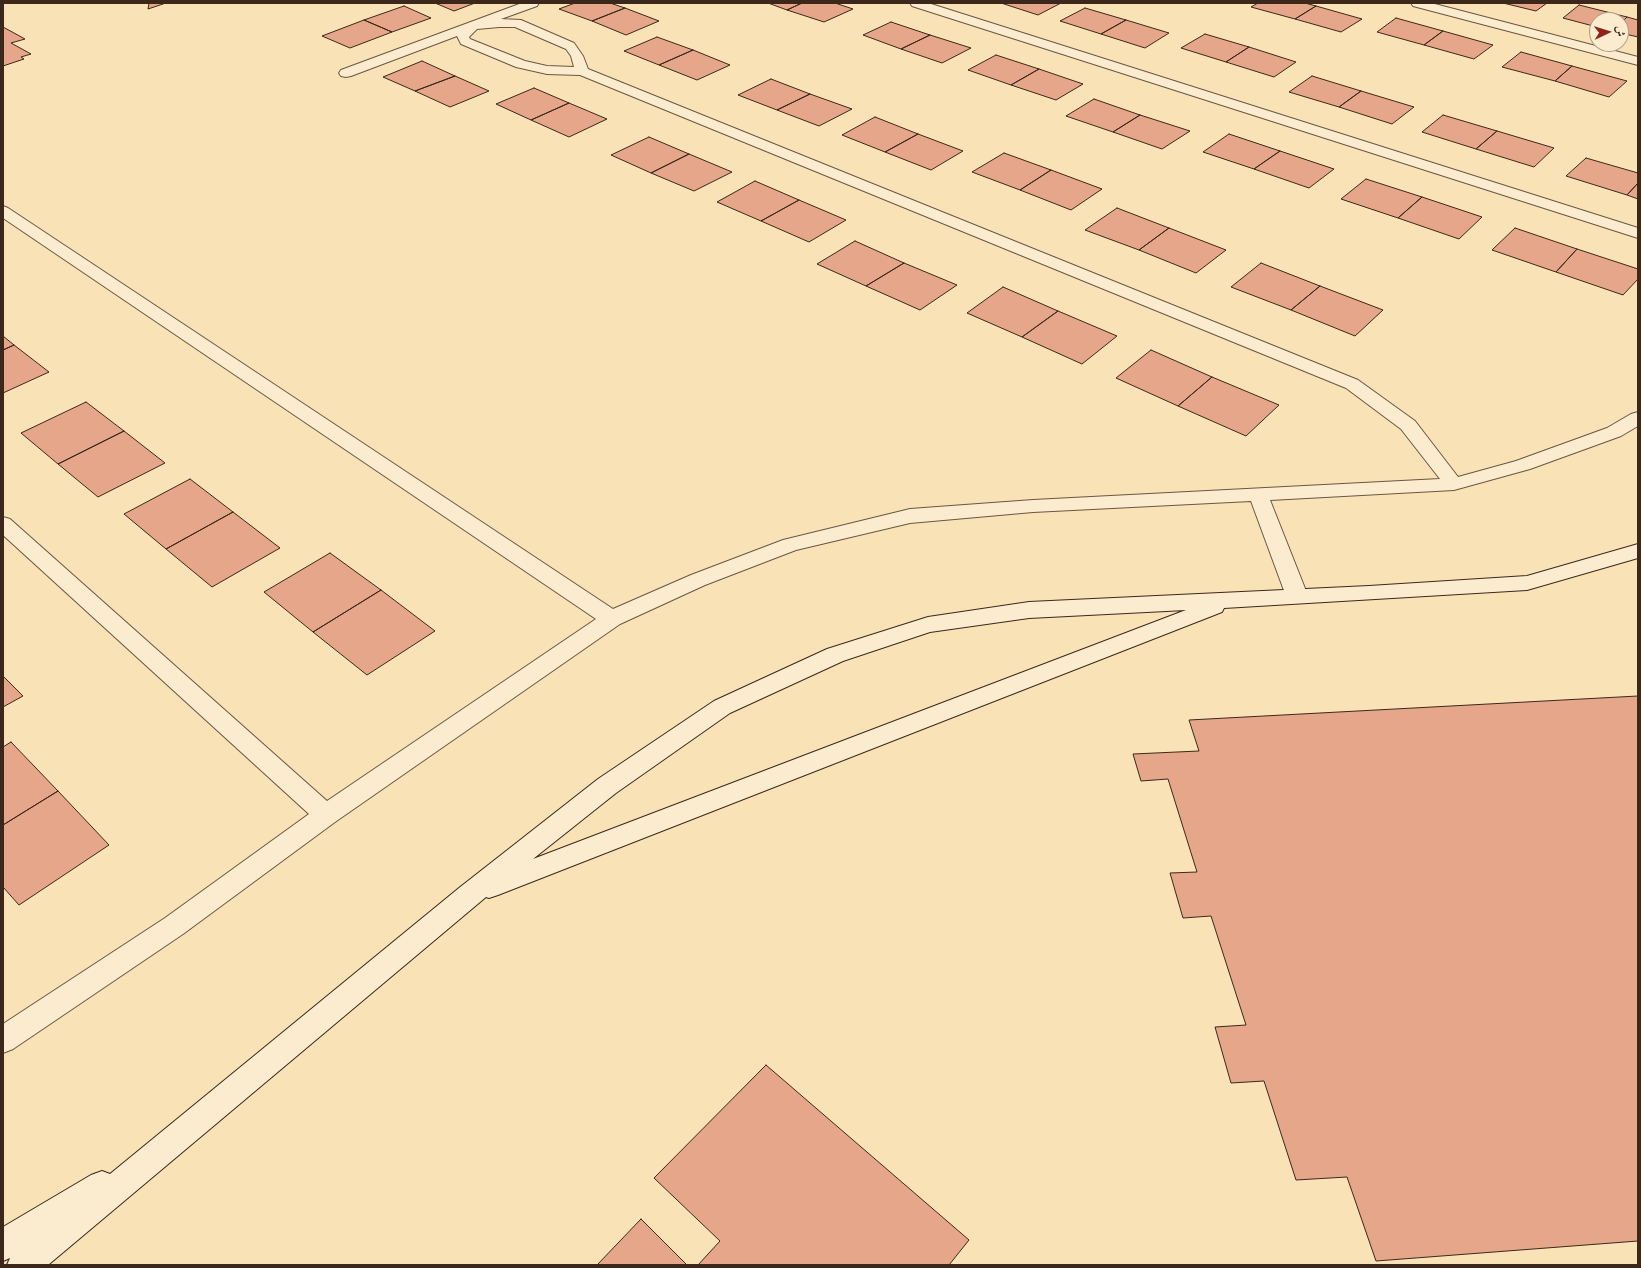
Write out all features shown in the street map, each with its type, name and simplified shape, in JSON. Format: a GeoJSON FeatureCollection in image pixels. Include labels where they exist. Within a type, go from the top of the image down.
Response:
{"type":"FeatureCollection","features":[{"type":"Feature","properties":{"kind":"street"},"geometry":{"type":"LineString","coordinates":[[346,73],[533,3]]}},
{"type":"Feature","properties":{"kind":"street"},"geometry":{"type":"LineString","coordinates":[[916,3],[1638,233]]}},
{"type":"Feature","properties":{"kind":"street"},"geometry":{"type":"LineString","coordinates":[[1417,3],[1638,61]]}},
{"type":"Feature","properties":{"kind":"street"},"geometry":{"type":"LineString","coordinates":[[582,71],[577,56],[570,46],[517,23],[499,23],[473,26],[463,36],[465,42],[521,64],[547,70],[582,71],[1352,384],[1408,425],[1454,484]]}},
{"type":"Feature","properties":{"kind":"street"},"geometry":{"type":"LineString","coordinates":[[3,211],[612,619]]}},
{"type":"Feature","properties":{"kind":"street"},"geometry":{"type":"LineString","coordinates":[[3,1040],[174,926],[326,815],[612,619],[698,580],[790,545],[910,516],[1033,506],[1454,484],[1523,465],[1614,432],[1638,418]]}},
{"type":"Feature","properties":{"kind":"street"},"geometry":{"type":"LineString","coordinates":[[1258,494],[1297,596]]}},
{"type":"Feature","properties":{"kind":"street"},"geometry":{"type":"LineString","coordinates":[[3,524],[326,815]]}},
{"type":"Feature","properties":{"kind":"street"},"geometry":{"type":"LineString","coordinates":[[23,1265],[468,896],[607,786],[722,707],[835,655],[928,625],[1029,610],[1527,583],[1638,551]]}},
{"type":"Feature","properties":{"kind":"street"},"geometry":{"type":"LineString","coordinates":[[468,896],[1232,600]]}},
{"type":"Feature","properties":{"kind":"street"},"geometry":{"type":"LineString","coordinates":[[3,1245],[165,1148]]}},
{"type":"Feature","properties":{"kind":"building"},"geometry":{"type":"Polygon","coordinates":[[[149,3],[166,3],[148,9],[149,3]]]}},
{"type":"Feature","properties":{"kind":"building"},"geometry":{"type":"Polygon","coordinates":[[[435,3],[475,3],[454,11],[435,3]]]}},
{"type":"Feature","properties":{"kind":"building"},"geometry":{"type":"Polygon","coordinates":[[[575,3],[610,3],[625,8],[592,21],[559,9],[575,3]]]}},
{"type":"Feature","properties":{"kind":"building"},"geometry":{"type":"Polygon","coordinates":[[[768,3],[802,3],[787,10],[768,3]]]}},
{"type":"Feature","properties":{"kind":"building"},"geometry":{"type":"Polygon","coordinates":[[[802,3],[835,3],[853,9],[824,22],[787,10],[802,3]]]}},
{"type":"Feature","properties":{"kind":"building"},"geometry":{"type":"Polygon","coordinates":[[[1001,3],[1061,3],[1038,15],[1001,3]]]}},
{"type":"Feature","properties":{"kind":"building"},"geometry":{"type":"Polygon","coordinates":[[[1258,3],[1305,3],[1316,6],[1295,19],[1251,7],[1258,3]]]}},
{"type":"Feature","properties":{"kind":"building"},"geometry":{"type":"Polygon","coordinates":[[[1503,3],[1547,3],[1536,11],[1503,3]]]}},
{"type":"Feature","properties":{"kind":"building"},"geometry":{"type":"Polygon","coordinates":[[[1579,5],[1607,12],[1589,12],[1589,25],[1563,18],[1579,5]]]}},
{"type":"Feature","properties":{"kind":"building"},"geometry":{"type":"Polygon","coordinates":[[[404,6],[431,18],[392,32],[364,20],[404,6]]]}},
{"type":"Feature","properties":{"kind":"building"},"geometry":{"type":"Polygon","coordinates":[[[1316,6],[1362,19],[1341,32],[1295,19],[1316,6]]]}},
{"type":"Feature","properties":{"kind":"building"},"geometry":{"type":"Polygon","coordinates":[[[625,8],[659,21],[626,35],[592,21],[625,8]]]}},
{"type":"Feature","properties":{"kind":"building"},"geometry":{"type":"Polygon","coordinates":[[[1085,8],[1126,20],[1101,34],[1060,21],[1085,8]]]}},
{"type":"Feature","properties":{"kind":"building"},"geometry":{"type":"Polygon","coordinates":[[[1396,18],[1443,31],[1424,45],[1377,32],[1396,18]]]}},
{"type":"Feature","properties":{"kind":"building"},"geometry":{"type":"Polygon","coordinates":[[[1629,18],[1638,20],[1638,37],[1629,35],[1629,18]]]}},
{"type":"Feature","properties":{"kind":"building"},"geometry":{"type":"Polygon","coordinates":[[[364,20],[392,32],[350,48],[322,36],[364,20]]]}},
{"type":"Feature","properties":{"kind":"building"},"geometry":{"type":"Polygon","coordinates":[[[1126,20],[1169,33],[1145,48],[1101,34],[1126,20]]]}},
{"type":"Feature","properties":{"kind":"building"},"geometry":{"type":"Polygon","coordinates":[[[891,22],[930,35],[901,49],[863,35],[891,22]]]}},
{"type":"Feature","properties":{"kind":"building"},"geometry":{"type":"Polygon","coordinates":[[[3,27],[25,39],[11,43],[31,54],[21,57],[24,59],[3,66],[3,27]]]}},
{"type":"Feature","properties":{"kind":"building"},"geometry":{"type":"Polygon","coordinates":[[[1443,31],[1493,45],[1474,59],[1424,45],[1443,31]]]}},
{"type":"Feature","properties":{"kind":"building"},"geometry":{"type":"Polygon","coordinates":[[[1205,34],[1249,47],[1226,62],[1181,48],[1205,34]]]}},
{"type":"Feature","properties":{"kind":"building"},"geometry":{"type":"Polygon","coordinates":[[[930,35],[971,48],[942,63],[901,49],[930,35]]]}},
{"type":"Feature","properties":{"kind":"building"},"geometry":{"type":"Polygon","coordinates":[[[657,37],[693,50],[659,65],[624,51],[657,37]]]}},
{"type":"Feature","properties":{"kind":"building"},"geometry":{"type":"Polygon","coordinates":[[[1249,47],[1296,62],[1274,77],[1226,62],[1249,47]]]}},
{"type":"Feature","properties":{"kind":"building"},"geometry":{"type":"Polygon","coordinates":[[[693,50],[730,65],[697,80],[659,65],[693,50]]]}},
{"type":"Feature","properties":{"kind":"building"},"geometry":{"type":"Polygon","coordinates":[[[1521,52],[1572,66],[1555,81],[1502,67],[1521,52]]]}},
{"type":"Feature","properties":{"kind":"building"},"geometry":{"type":"Polygon","coordinates":[[[996,55],[1039,69],[1011,85],[968,70],[996,55]]]}},
{"type":"Feature","properties":{"kind":"building"},"geometry":{"type":"Polygon","coordinates":[[[422,61],[455,76],[415,91],[383,77],[422,61]]]}},
{"type":"Feature","properties":{"kind":"building"},"geometry":{"type":"Polygon","coordinates":[[[1572,66],[1627,81],[1609,97],[1555,81],[1572,66]]]}},
{"type":"Feature","properties":{"kind":"building"},"geometry":{"type":"Polygon","coordinates":[[[1039,69],[1083,84],[1056,100],[1011,85],[1039,69]]]}},
{"type":"Feature","properties":{"kind":"building"},"geometry":{"type":"Polygon","coordinates":[[[455,76],[489,91],[450,107],[415,91],[455,76]]]}},
{"type":"Feature","properties":{"kind":"building"},"geometry":{"type":"Polygon","coordinates":[[[1312,76],[1361,91],[1339,107],[1289,92],[1312,76]]]}},
{"type":"Feature","properties":{"kind":"building"},"geometry":{"type":"Polygon","coordinates":[[[771,79],[810,94],[777,110],[738,95],[771,79]]]}},
{"type":"Feature","properties":{"kind":"building"},"geometry":{"type":"Polygon","coordinates":[[[534,88],[569,103],[531,120],[496,104],[534,88]]]}},
{"type":"Feature","properties":{"kind":"building"},"geometry":{"type":"Polygon","coordinates":[[[1361,91],[1414,107],[1392,124],[1339,107],[1361,91]]]}},
{"type":"Feature","properties":{"kind":"building"},"geometry":{"type":"Polygon","coordinates":[[[810,94],[852,109],[819,126],[777,110],[810,94]]]}},
{"type":"Feature","properties":{"kind":"building"},"geometry":{"type":"Polygon","coordinates":[[[1094,99],[1140,115],[1113,132],[1066,116],[1094,99]]]}},
{"type":"Feature","properties":{"kind":"building"},"geometry":{"type":"Polygon","coordinates":[[[569,103],[607,119],[569,137],[531,120],[569,103]]]}},
{"type":"Feature","properties":{"kind":"building"},"geometry":{"type":"Polygon","coordinates":[[[1140,115],[1190,131],[1162,149],[1113,132],[1140,115]]]}},
{"type":"Feature","properties":{"kind":"building"},"geometry":{"type":"Polygon","coordinates":[[[1443,115],[1497,131],[1476,149],[1422,132],[1443,115]]]}},
{"type":"Feature","properties":{"kind":"building"},"geometry":{"type":"Polygon","coordinates":[[[875,117],[918,134],[885,152],[842,135],[875,117]]]}},
{"type":"Feature","properties":{"kind":"building"},"geometry":{"type":"Polygon","coordinates":[[[1497,131],[1554,148],[1534,167],[1476,149],[1497,131]]]}},
{"type":"Feature","properties":{"kind":"building"},"geometry":{"type":"Polygon","coordinates":[[[918,134],[963,151],[931,170],[885,152],[918,134]]]}},
{"type":"Feature","properties":{"kind":"building"},"geometry":{"type":"Polygon","coordinates":[[[1229,134],[1280,151],[1254,169],[1203,152],[1229,134]]]}},
{"type":"Feature","properties":{"kind":"building"},"geometry":{"type":"Polygon","coordinates":[[[649,137],[689,154],[651,173],[611,155],[649,137]]]}},
{"type":"Feature","properties":{"kind":"building"},"geometry":{"type":"Polygon","coordinates":[[[1280,151],[1334,169],[1309,188],[1254,169],[1280,151]]]}},
{"type":"Feature","properties":{"kind":"building"},"geometry":{"type":"Polygon","coordinates":[[[1004,153],[1051,170],[1020,190],[972,172],[1004,153]]]}},
{"type":"Feature","properties":{"kind":"building"},"geometry":{"type":"Polygon","coordinates":[[[689,154],[732,172],[694,191],[651,173],[689,154]]]}},
{"type":"Feature","properties":{"kind":"building"},"geometry":{"type":"Polygon","coordinates":[[[1586,158],[1638,173],[1638,183],[1627,195],[1566,176],[1586,158]]]}},
{"type":"Feature","properties":{"kind":"building"},"geometry":{"type":"Polygon","coordinates":[[[1051,170],[1102,189],[1071,210],[1020,190],[1051,170]]]}},
{"type":"Feature","properties":{"kind":"building"},"geometry":{"type":"Polygon","coordinates":[[[1366,179],[1422,197],[1398,218],[1341,199],[1366,179]]]}},
{"type":"Feature","properties":{"kind":"building"},"geometry":{"type":"Polygon","coordinates":[[[755,181],[799,200],[761,221],[717,202],[755,181]]]}},
{"type":"Feature","properties":{"kind":"building"},"geometry":{"type":"Polygon","coordinates":[[[1638,183],[1638,199],[1627,195],[1638,183]]]}},
{"type":"Feature","properties":{"kind":"building"},"geometry":{"type":"Polygon","coordinates":[[[1422,197],[1482,217],[1459,239],[1398,218],[1422,197]]]}},
{"type":"Feature","properties":{"kind":"building"},"geometry":{"type":"Polygon","coordinates":[[[799,200],[846,220],[809,242],[761,221],[799,200]]]}},
{"type":"Feature","properties":{"kind":"building"},"geometry":{"type":"Polygon","coordinates":[[[1117,208],[1169,228],[1139,250],[1085,230],[1117,208]]]}},
{"type":"Feature","properties":{"kind":"building"},"geometry":{"type":"Polygon","coordinates":[[[1169,228],[1226,250],[1196,273],[1139,250],[1169,228]]]}},
{"type":"Feature","properties":{"kind":"building"},"geometry":{"type":"Polygon","coordinates":[[[1515,228],[1577,249],[1556,272],[1492,250],[1515,228]]]}},
{"type":"Feature","properties":{"kind":"building"},"geometry":{"type":"Polygon","coordinates":[[[855,241],[904,263],[866,286],[817,264],[855,241]]]}},
{"type":"Feature","properties":{"kind":"building"},"geometry":{"type":"Polygon","coordinates":[[[1577,249],[1638,269],[1638,279],[1623,295],[1556,272],[1577,249]]]}},
{"type":"Feature","properties":{"kind":"building"},"geometry":{"type":"Polygon","coordinates":[[[904,263],[957,285],[920,310],[866,286],[904,263]]]}},
{"type":"Feature","properties":{"kind":"building"},"geometry":{"type":"Polygon","coordinates":[[[1261,263],[1320,286],[1291,310],[1231,287],[1261,263]]]}},
{"type":"Feature","properties":{"kind":"building"},"geometry":{"type":"Polygon","coordinates":[[[1320,286],[1383,310],[1355,336],[1291,310],[1320,286]]]}},
{"type":"Feature","properties":{"kind":"building"},"geometry":{"type":"Polygon","coordinates":[[[1003,287],[1058,311],[1022,337],[967,313],[1003,287]]]}},
{"type":"Feature","properties":{"kind":"building"},"geometry":{"type":"Polygon","coordinates":[[[1058,311],[1117,336],[1082,364],[1022,337],[1058,311]]]}},
{"type":"Feature","properties":{"kind":"building"},"geometry":{"type":"Polygon","coordinates":[[[3,336],[14,345],[3,350],[3,336]]]}},
{"type":"Feature","properties":{"kind":"building"},"geometry":{"type":"Polygon","coordinates":[[[14,345],[49,372],[3,393],[3,350],[14,345]]]}},
{"type":"Feature","properties":{"kind":"building"},"geometry":{"type":"Polygon","coordinates":[[[1151,350],[1212,377],[1178,406],[1116,378],[1151,350]]]}},
{"type":"Feature","properties":{"kind":"building"},"geometry":{"type":"Polygon","coordinates":[[[1212,377],[1279,405],[1246,436],[1178,406],[1212,377]]]}},
{"type":"Feature","properties":{"kind":"building"},"geometry":{"type":"Polygon","coordinates":[[[86,402],[124,431],[58,464],[21,433],[86,402]]]}},
{"type":"Feature","properties":{"kind":"building"},"geometry":{"type":"Polygon","coordinates":[[[124,431],[165,463],[98,497],[58,464],[124,431]]]}},
{"type":"Feature","properties":{"kind":"building"},"geometry":{"type":"Polygon","coordinates":[[[190,479],[233,512],[166,549],[124,514],[190,479]]]}},
{"type":"Feature","properties":{"kind":"building"},"geometry":{"type":"Polygon","coordinates":[[[233,512],[280,548],[212,587],[166,549],[233,512]]]}},
{"type":"Feature","properties":{"kind":"building"},"geometry":{"type":"Polygon","coordinates":[[[330,553],[381,590],[313,632],[264,592],[330,553]]]}},
{"type":"Feature","properties":{"kind":"building"},"geometry":{"type":"Polygon","coordinates":[[[381,590],[435,631],[367,675],[313,632],[381,590]]]}},
{"type":"Feature","properties":{"kind":"building"},"geometry":{"type":"Polygon","coordinates":[[[3,676],[23,696],[3,707],[3,676]]]}},
{"type":"Feature","properties":{"kind":"building"},"geometry":{"type":"Polygon","coordinates":[[[1638,696],[1638,1241],[1376,1261],[1347,1177],[1296,1180],[1264,1081],[1231,1083],[1215,1027],[1246,1025],[1211,916],[1183,918],[1170,873],[1197,872],[1168,779],[1141,781],[1133,754],[1199,751],[1189,720],[1638,696]]]}},
{"type":"Feature","properties":{"kind":"building"},"geometry":{"type":"Polygon","coordinates":[[[11,742],[58,791],[3,825],[3,747],[11,742]]]}},
{"type":"Feature","properties":{"kind":"building"},"geometry":{"type":"Polygon","coordinates":[[[58,791],[109,845],[19,905],[3,887],[3,825],[58,791]]]}},
{"type":"Feature","properties":{"kind":"building"},"geometry":{"type":"Polygon","coordinates":[[[766,1065],[969,1240],[949,1265],[698,1265],[720,1241],[654,1178],[766,1065]]]}},
{"type":"Feature","properties":{"kind":"building"},"geometry":{"type":"Polygon","coordinates":[[[641,1219],[687,1265],[597,1265],[641,1219]]]}}]}
